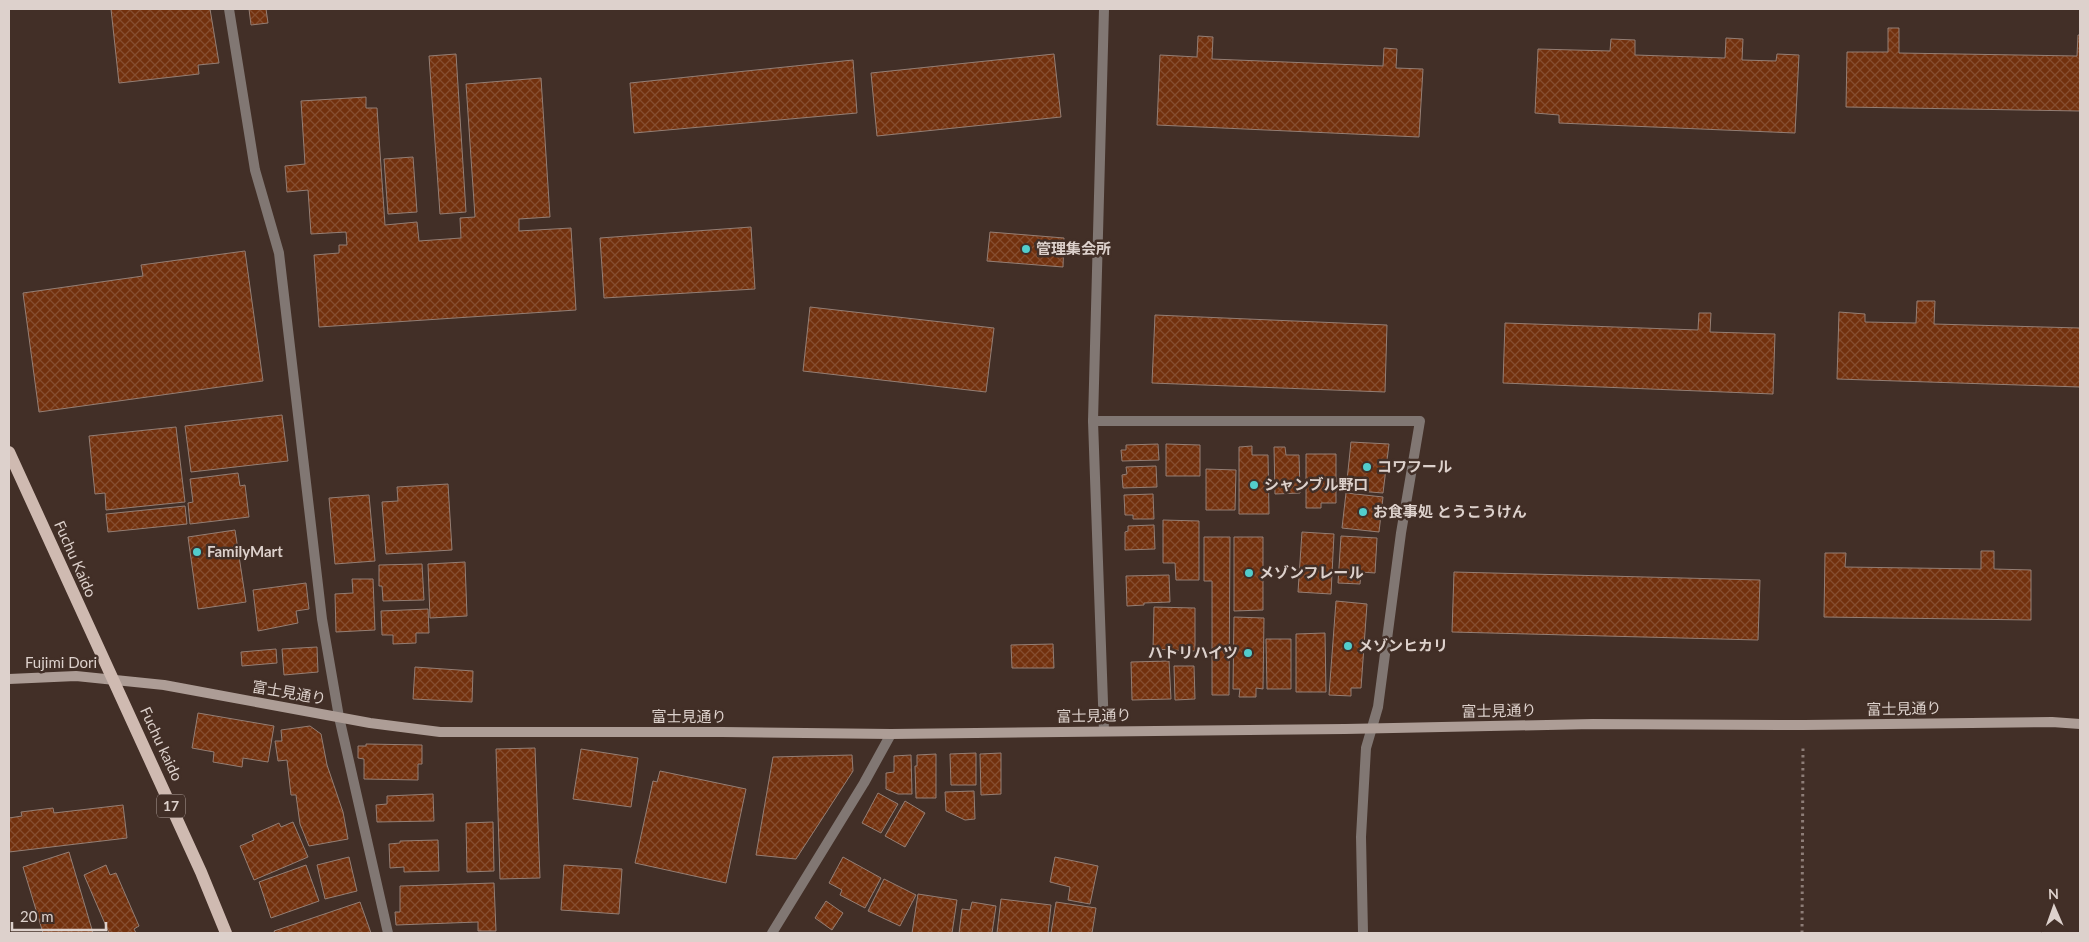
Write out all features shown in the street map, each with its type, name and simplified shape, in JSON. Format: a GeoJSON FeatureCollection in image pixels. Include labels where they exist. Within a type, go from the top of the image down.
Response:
{"type":"FeatureCollection","features":[{"type":"Feature","properties":{"kind":"main road","name":"Fuchu Kaido"},"geometry":{"type":"LineString","coordinates":[[9,452],[113,679]]}},
{"type":"Feature","properties":{"kind":"main road","name":"Fuchu kaido"},"geometry":{"type":"LineString","coordinates":[[113,679],[201,872],[226,933]]}},
{"type":"Feature","properties":{"kind":"street"},"geometry":{"type":"LineString","coordinates":[[228,9],[255,170],[279,253],[322,619],[340,717],[388,933]]}},
{"type":"Feature","properties":{"kind":"street"},"geometry":{"type":"LineString","coordinates":[[1104,9],[1093,420],[1104,731]]}},
{"type":"Feature","properties":{"kind":"street"},"geometry":{"type":"LineString","coordinates":[[1093,420],[1420,421],[1401,533],[1378,707],[1366,748],[1361,837],[1363,933]]}},
{"type":"Feature","properties":{"kind":"street","name":"Fujimi Dori"},"geometry":{"type":"LineString","coordinates":[[9,678],[76,676],[113,679]]}},
{"type":"Feature","properties":{"kind":"street","name":"富士見通り"},"geometry":{"type":"LineString","coordinates":[[113,679],[164,685],[340,717],[440,732],[891,734],[1371,729],[1593,724],[1804,725],[2052,722],[2080,724]]}},
{"type":"Feature","properties":{"kind":"street"},"geometry":{"type":"LineString","coordinates":[[772,933],[864,783],[891,734]]}},
{"type":"Feature","properties":{"kind":"path"},"geometry":{"type":"LineString","coordinates":[[1802,933],[1804,725]]}},
{"type":"Feature","properties":{"kind":"building"},"geometry":{"type":"Polygon","coordinates":[[[111,9],[210,9],[219,63],[198,65],[199,74],[119,83],[111,9]]]}},
{"type":"Feature","properties":{"kind":"building"},"geometry":{"type":"Polygon","coordinates":[[[249,9],[266,9],[268,23],[251,25],[249,9]]]}},
{"type":"Feature","properties":{"kind":"building"},"geometry":{"type":"Polygon","coordinates":[[[1888,28],[1899,28],[1899,53],[2077,56],[2078,35],[2080,35],[2080,111],[1846,107],[1847,52],[1888,52],[1888,28]]]}},
{"type":"Feature","properties":{"kind":"building"},"geometry":{"type":"Polygon","coordinates":[[[1198,36],[1213,37],[1212,59],[1383,66],[1384,48],[1397,49],[1396,68],[1423,69],[1419,137],[1157,125],[1160,55],[1197,57],[1198,36]]]}},
{"type":"Feature","properties":{"kind":"building"},"geometry":{"type":"Polygon","coordinates":[[[1726,38],[1743,39],[1742,60],[1776,61],[1777,54],[1799,55],[1795,133],[1559,123],[1559,115],[1535,113],[1538,49],[1610,51],[1611,39],[1635,40],[1635,55],[1725,58],[1726,38]]]}},
{"type":"Feature","properties":{"kind":"building"},"geometry":{"type":"Polygon","coordinates":[[[456,54],[466,212],[440,214],[429,56],[456,54]]]}},
{"type":"Feature","properties":{"kind":"building"},"geometry":{"type":"Polygon","coordinates":[[[1054,54],[1061,117],[877,136],[871,73],[1054,54]]]}},
{"type":"Feature","properties":{"kind":"building"},"geometry":{"type":"Polygon","coordinates":[[[853,60],[857,113],[634,133],[630,83],[853,60]]]}},
{"type":"Feature","properties":{"kind":"building"},"geometry":{"type":"Polygon","coordinates":[[[541,78],[550,217],[519,219],[519,231],[571,228],[576,310],[319,327],[314,255],[339,253],[339,245],[347,245],[346,232],[311,234],[308,190],[287,192],[285,166],[305,164],[301,101],[366,97],[366,108],[377,108],[385,225],[417,222],[419,241],[461,238],[460,218],[475,217],[466,84],[541,78]]]}},
{"type":"Feature","properties":{"kind":"building"},"geometry":{"type":"Polygon","coordinates":[[[413,157],[417,212],[388,214],[384,159],[413,157]]]}},
{"type":"Feature","properties":{"kind":"building"},"geometry":{"type":"Polygon","coordinates":[[[751,227],[755,289],[604,298],[600,238],[751,227]]]}},
{"type":"Feature","properties":{"kind":"building","name":"管理集会所"},"geometry":{"type":"Polygon","coordinates":[[[990,232],[1064,238],[1063,267],[987,261],[990,232]]]}},
{"type":"Feature","properties":{"kind":"building"},"geometry":{"type":"Polygon","coordinates":[[[245,251],[263,381],[39,412],[23,293],[143,276],[141,265],[245,251]]]}},
{"type":"Feature","properties":{"kind":"building"},"geometry":{"type":"Polygon","coordinates":[[[1917,301],[1935,301],[1934,324],[2080,328],[2080,387],[1837,379],[1839,312],[1865,314],[1865,322],[1916,323],[1917,301]]]}},
{"type":"Feature","properties":{"kind":"building"},"geometry":{"type":"Polygon","coordinates":[[[810,307],[994,328],[986,392],[803,371],[810,307]]]}},
{"type":"Feature","properties":{"kind":"building"},"geometry":{"type":"Polygon","coordinates":[[[1699,313],[1711,313],[1710,332],[1775,334],[1773,394],[1503,383],[1505,323],[1698,330],[1699,313]]]}},
{"type":"Feature","properties":{"kind":"building"},"geometry":{"type":"Polygon","coordinates":[[[1155,315],[1387,325],[1385,392],[1152,383],[1155,315]]]}},
{"type":"Feature","properties":{"kind":"building"},"geometry":{"type":"Polygon","coordinates":[[[282,415],[288,461],[191,472],[185,426],[282,415]]]}},
{"type":"Feature","properties":{"kind":"building"},"geometry":{"type":"Polygon","coordinates":[[[176,427],[185,502],[106,510],[105,493],[95,494],[89,436],[176,427]]]}},
{"type":"Feature","properties":{"kind":"building","name":"コワフール"},"geometry":{"type":"Polygon","coordinates":[[[1351,442],[1389,444],[1383,493],[1346,490],[1351,442]]]}},
{"type":"Feature","properties":{"kind":"building"},"geometry":{"type":"Polygon","coordinates":[[[1158,444],[1159,460],[1122,461],[1121,450],[1126,450],[1126,445],[1158,444]]]}},
{"type":"Feature","properties":{"kind":"building"},"geometry":{"type":"Polygon","coordinates":[[[1166,444],[1200,445],[1200,476],[1166,476],[1166,444]]]}},
{"type":"Feature","properties":{"kind":"building","name":"シャンブル野口"},"geometry":{"type":"Polygon","coordinates":[[[1252,446],[1252,455],[1268,455],[1269,514],[1239,514],[1239,447],[1252,446]]]}},
{"type":"Feature","properties":{"kind":"building"},"geometry":{"type":"Polygon","coordinates":[[[1274,447],[1285,447],[1286,455],[1299,455],[1300,493],[1275,494],[1274,447]]]}},
{"type":"Feature","properties":{"kind":"building"},"geometry":{"type":"Polygon","coordinates":[[[1306,454],[1336,454],[1336,503],[1321,503],[1321,508],[1306,508],[1306,454]]]}},
{"type":"Feature","properties":{"kind":"building"},"geometry":{"type":"Polygon","coordinates":[[[1156,466],[1157,487],[1123,488],[1122,475],[1127,474],[1126,467],[1156,466]]]}},
{"type":"Feature","properties":{"kind":"building"},"geometry":{"type":"Polygon","coordinates":[[[1206,469],[1236,470],[1235,510],[1206,510],[1206,469]]]}},
{"type":"Feature","properties":{"kind":"building"},"geometry":{"type":"Polygon","coordinates":[[[238,473],[240,486],[245,485],[249,517],[190,524],[188,503],[193,502],[190,479],[238,473]]]}},
{"type":"Feature","properties":{"kind":"building"},"geometry":{"type":"Polygon","coordinates":[[[448,484],[452,550],[386,554],[382,502],[398,501],[397,487],[448,484]]]}},
{"type":"Feature","properties":{"kind":"building"},"geometry":{"type":"Polygon","coordinates":[[[1346,493],[1383,497],[1379,532],[1342,528],[1346,493]]]}},
{"type":"Feature","properties":{"kind":"building"},"geometry":{"type":"Polygon","coordinates":[[[1153,494],[1154,519],[1133,519],[1133,515],[1125,515],[1124,495],[1153,494]]]}},
{"type":"Feature","properties":{"kind":"building"},"geometry":{"type":"Polygon","coordinates":[[[369,495],[375,561],[335,564],[329,498],[369,495]]]}},
{"type":"Feature","properties":{"kind":"building"},"geometry":{"type":"Polygon","coordinates":[[[185,506],[187,524],[108,532],[106,514],[185,506]]]}},
{"type":"Feature","properties":{"kind":"building"},"geometry":{"type":"Polygon","coordinates":[[[1163,520],[1199,521],[1199,580],[1176,580],[1175,563],[1163,563],[1163,520]]]}},
{"type":"Feature","properties":{"kind":"building"},"geometry":{"type":"Polygon","coordinates":[[[1154,525],[1155,549],[1125,550],[1125,532],[1128,531],[1128,526],[1154,525]]]}},
{"type":"Feature","properties":{"kind":"building"},"geometry":{"type":"Polygon","coordinates":[[[235,530],[246,602],[198,609],[188,537],[235,530]]]}},
{"type":"Feature","properties":{"kind":"building"},"geometry":{"type":"Polygon","coordinates":[[[1302,532],[1334,534],[1331,594],[1298,592],[1302,532]]]}},
{"type":"Feature","properties":{"kind":"building"},"geometry":{"type":"Polygon","coordinates":[[[1341,536],[1377,538],[1375,573],[1361,572],[1360,584],[1338,583],[1341,536]]]}},
{"type":"Feature","properties":{"kind":"building"},"geometry":{"type":"Polygon","coordinates":[[[1204,537],[1230,537],[1229,695],[1212,695],[1212,581],[1204,581],[1204,537]]]}},
{"type":"Feature","properties":{"kind":"building","name":"メゾンフレール"},"geometry":{"type":"Polygon","coordinates":[[[1234,537],[1263,537],[1263,610],[1234,611],[1234,537]]]}},
{"type":"Feature","properties":{"kind":"building"},"geometry":{"type":"Polygon","coordinates":[[[1981,551],[1994,551],[1994,569],[2031,570],[2031,620],[1824,617],[1825,553],[1846,553],[1845,567],[1981,569],[1981,551]]]}},
{"type":"Feature","properties":{"kind":"building"},"geometry":{"type":"Polygon","coordinates":[[[465,562],[467,616],[430,618],[428,564],[465,562]]]}},
{"type":"Feature","properties":{"kind":"building"},"geometry":{"type":"Polygon","coordinates":[[[422,564],[424,600],[383,601],[382,586],[379,586],[379,565],[422,564]]]}},
{"type":"Feature","properties":{"kind":"building"},"geometry":{"type":"Polygon","coordinates":[[[1454,572],[1760,580],[1758,640],[1452,632],[1454,572]]]}},
{"type":"Feature","properties":{"kind":"building"},"geometry":{"type":"Polygon","coordinates":[[[1169,575],[1170,602],[1127,606],[1126,576],[1169,575]]]}},
{"type":"Feature","properties":{"kind":"building"},"geometry":{"type":"Polygon","coordinates":[[[352,579],[373,579],[375,630],[336,632],[335,594],[353,593],[352,579]]]}},
{"type":"Feature","properties":{"kind":"building"},"geometry":{"type":"Polygon","coordinates":[[[306,583],[309,609],[296,611],[298,623],[258,631],[253,590],[306,583]]]}},
{"type":"Feature","properties":{"kind":"building","name":"メゾンヒカリ"},"geometry":{"type":"Polygon","coordinates":[[[1336,601],[1367,604],[1361,688],[1351,688],[1351,696],[1329,695],[1336,601]]]}},
{"type":"Feature","properties":{"kind":"building"},"geometry":{"type":"Polygon","coordinates":[[[1154,607],[1195,608],[1195,651],[1153,649],[1154,607]]]}},
{"type":"Feature","properties":{"kind":"building"},"geometry":{"type":"Polygon","coordinates":[[[428,609],[429,633],[416,633],[416,643],[393,644],[393,635],[382,635],[381,611],[428,609]]]}},
{"type":"Feature","properties":{"kind":"building","name":"ハトリハイツ"},"geometry":{"type":"Polygon","coordinates":[[[1234,617],[1264,618],[1263,689],[1256,688],[1256,697],[1239,697],[1240,689],[1233,689],[1234,617]]]}},
{"type":"Feature","properties":{"kind":"building"},"geometry":{"type":"Polygon","coordinates":[[[1325,633],[1326,692],[1296,692],[1296,634],[1325,633]]]}},
{"type":"Feature","properties":{"kind":"building"},"geometry":{"type":"Polygon","coordinates":[[[1266,639],[1291,639],[1291,689],[1267,689],[1266,639]]]}},
{"type":"Feature","properties":{"kind":"building"},"geometry":{"type":"Polygon","coordinates":[[[1053,644],[1054,668],[1012,668],[1011,645],[1053,644]]]}},
{"type":"Feature","properties":{"kind":"building"},"geometry":{"type":"Polygon","coordinates":[[[317,647],[318,672],[284,675],[282,649],[317,647]]]}},
{"type":"Feature","properties":{"kind":"building"},"geometry":{"type":"Polygon","coordinates":[[[276,649],[277,663],[242,666],[241,652],[276,649]]]}},
{"type":"Feature","properties":{"kind":"building"},"geometry":{"type":"Polygon","coordinates":[[[1169,661],[1171,699],[1132,700],[1131,662],[1169,661]]]}},
{"type":"Feature","properties":{"kind":"building"},"geometry":{"type":"Polygon","coordinates":[[[1174,666],[1194,666],[1195,699],[1175,700],[1174,666]]]}},
{"type":"Feature","properties":{"kind":"building"},"geometry":{"type":"Polygon","coordinates":[[[415,667],[473,671],[472,702],[413,699],[415,667]]]}},
{"type":"Feature","properties":{"kind":"building"},"geometry":{"type":"Polygon","coordinates":[[[198,713],[274,726],[268,762],[243,758],[242,767],[213,762],[214,752],[192,748],[198,713]]]}},
{"type":"Feature","properties":{"kind":"building"},"geometry":{"type":"Polygon","coordinates":[[[310,726],[321,734],[327,765],[343,812],[348,839],[309,846],[300,824],[296,795],[291,795],[287,760],[278,761],[275,741],[282,741],[281,730],[310,726]]]}},
{"type":"Feature","properties":{"kind":"building"},"geometry":{"type":"Polygon","coordinates":[[[366,744],[422,745],[422,764],[418,764],[418,780],[364,779],[364,759],[358,758],[358,746],[366,746],[366,744]]]}},
{"type":"Feature","properties":{"kind":"building"},"geometry":{"type":"Polygon","coordinates":[[[535,748],[540,878],[500,879],[496,749],[535,748]]]}},
{"type":"Feature","properties":{"kind":"building"},"geometry":{"type":"Polygon","coordinates":[[[581,749],[638,758],[631,807],[573,799],[581,749]]]}},
{"type":"Feature","properties":{"kind":"building"},"geometry":{"type":"Polygon","coordinates":[[[976,753],[976,785],[951,785],[950,754],[976,753]]]}},
{"type":"Feature","properties":{"kind":"building"},"geometry":{"type":"Polygon","coordinates":[[[1001,753],[1001,794],[981,795],[980,754],[1001,753]]]}},
{"type":"Feature","properties":{"kind":"building"},"geometry":{"type":"Polygon","coordinates":[[[936,754],[936,798],[916,798],[915,766],[917,766],[917,755],[936,754]]]}},
{"type":"Feature","properties":{"kind":"building"},"geometry":{"type":"Polygon","coordinates":[[[852,755],[853,771],[796,859],[756,855],[773,757],[852,755]]]}},
{"type":"Feature","properties":{"kind":"building"},"geometry":{"type":"Polygon","coordinates":[[[911,755],[912,794],[898,794],[886,789],[886,773],[894,772],[894,756],[911,755]]]}},
{"type":"Feature","properties":{"kind":"building"},"geometry":{"type":"Polygon","coordinates":[[[660,771],[746,789],[726,883],[635,863],[653,781],[657,782],[660,771]]]}},
{"type":"Feature","properties":{"kind":"building"},"geometry":{"type":"Polygon","coordinates":[[[974,791],[975,819],[965,820],[946,811],[945,792],[974,791]]]}},
{"type":"Feature","properties":{"kind":"building"},"geometry":{"type":"Polygon","coordinates":[[[878,793],[898,804],[881,833],[862,823],[878,793]]]}},
{"type":"Feature","properties":{"kind":"building"},"geometry":{"type":"Polygon","coordinates":[[[433,794],[434,821],[377,822],[376,805],[387,804],[387,796],[433,794]]]}},
{"type":"Feature","properties":{"kind":"building"},"geometry":{"type":"Polygon","coordinates":[[[905,801],[925,813],[905,847],[885,836],[905,801]]]}},
{"type":"Feature","properties":{"kind":"building"},"geometry":{"type":"Polygon","coordinates":[[[123,805],[127,838],[9,852],[9,818],[22,816],[21,812],[53,808],[54,813],[123,805]]]}},
{"type":"Feature","properties":{"kind":"building"},"geometry":{"type":"Polygon","coordinates":[[[293,822],[308,857],[254,880],[240,846],[254,840],[252,835],[279,823],[281,827],[293,822]]]}},
{"type":"Feature","properties":{"kind":"building"},"geometry":{"type":"Polygon","coordinates":[[[493,822],[494,871],[467,872],[466,823],[493,822]]]}},
{"type":"Feature","properties":{"kind":"building"},"geometry":{"type":"Polygon","coordinates":[[[438,840],[439,871],[404,872],[404,867],[390,868],[389,844],[400,843],[400,841],[438,840]]]}},
{"type":"Feature","properties":{"kind":"building"},"geometry":{"type":"Polygon","coordinates":[[[69,852],[93,933],[43,933],[23,867],[69,852]]]}},
{"type":"Feature","properties":{"kind":"building"},"geometry":{"type":"Polygon","coordinates":[[[349,857],[357,891],[325,899],[317,865],[349,857]]]}},
{"type":"Feature","properties":{"kind":"building"},"geometry":{"type":"Polygon","coordinates":[[[843,857],[881,878],[865,908],[840,895],[842,890],[829,883],[843,857]]]}},
{"type":"Feature","properties":{"kind":"building"},"geometry":{"type":"Polygon","coordinates":[[[1055,857],[1098,866],[1090,904],[1068,900],[1070,887],[1050,882],[1055,857]]]}},
{"type":"Feature","properties":{"kind":"building"},"geometry":{"type":"Polygon","coordinates":[[[106,865],[110,875],[116,873],[139,926],[134,929],[136,933],[109,933],[84,875],[106,865]]]}},
{"type":"Feature","properties":{"kind":"building"},"geometry":{"type":"Polygon","coordinates":[[[306,865],[319,901],[271,918],[259,882],[306,865]]]}},
{"type":"Feature","properties":{"kind":"building"},"geometry":{"type":"Polygon","coordinates":[[[564,865],[622,869],[619,914],[561,910],[564,865]]]}},
{"type":"Feature","properties":{"kind":"building"},"geometry":{"type":"Polygon","coordinates":[[[884,879],[916,895],[900,926],[868,911],[884,879]]]}},
{"type":"Feature","properties":{"kind":"building"},"geometry":{"type":"Polygon","coordinates":[[[494,883],[496,931],[478,931],[478,922],[396,925],[395,912],[400,912],[400,886],[494,883]]]}},
{"type":"Feature","properties":{"kind":"building"},"geometry":{"type":"Polygon","coordinates":[[[918,894],[957,900],[952,933],[912,933],[918,894]]]}},
{"type":"Feature","properties":{"kind":"building"},"geometry":{"type":"Polygon","coordinates":[[[1001,899],[1051,905],[1048,933],[997,933],[1001,899]]]}},
{"type":"Feature","properties":{"kind":"building"},"geometry":{"type":"Polygon","coordinates":[[[826,901],[843,913],[832,930],[815,918],[826,901]]]}},
{"type":"Feature","properties":{"kind":"building"},"geometry":{"type":"Polygon","coordinates":[[[360,902],[371,933],[275,933],[274,931],[360,902]]]}},
{"type":"Feature","properties":{"kind":"building"},"geometry":{"type":"Polygon","coordinates":[[[972,902],[996,906],[992,933],[959,933],[962,909],[970,910],[972,902]]]}},
{"type":"Feature","properties":{"kind":"building"},"geometry":{"type":"Polygon","coordinates":[[[1056,902],[1096,908],[1092,933],[1051,933],[1056,902]]]}},
{"type":"Feature","properties":{"kind":"place","name":"管理集会所"},"geometry":{"type":"Point","coordinates":[1026,249]}},
{"type":"Feature","properties":{"kind":"place","name":"コワフール"},"geometry":{"type":"Point","coordinates":[1367,467]}},
{"type":"Feature","properties":{"kind":"place","name":"シャンブル野口"},"geometry":{"type":"Point","coordinates":[1254,485]}},
{"type":"Feature","properties":{"kind":"place","name":"お食事処 とうこうけん"},"geometry":{"type":"Point","coordinates":[1363,512]}},
{"type":"Feature","properties":{"kind":"place","name":"FamilyMart"},"geometry":{"type":"Point","coordinates":[197,552]}},
{"type":"Feature","properties":{"kind":"place","name":"メゾンフレール"},"geometry":{"type":"Point","coordinates":[1249,573]}},
{"type":"Feature","properties":{"kind":"place","name":"メゾンヒカリ"},"geometry":{"type":"Point","coordinates":[1348,646]}},
{"type":"Feature","properties":{"kind":"place","name":"ハトリハイツ"},"geometry":{"type":"Point","coordinates":[1248,653]}}]}
